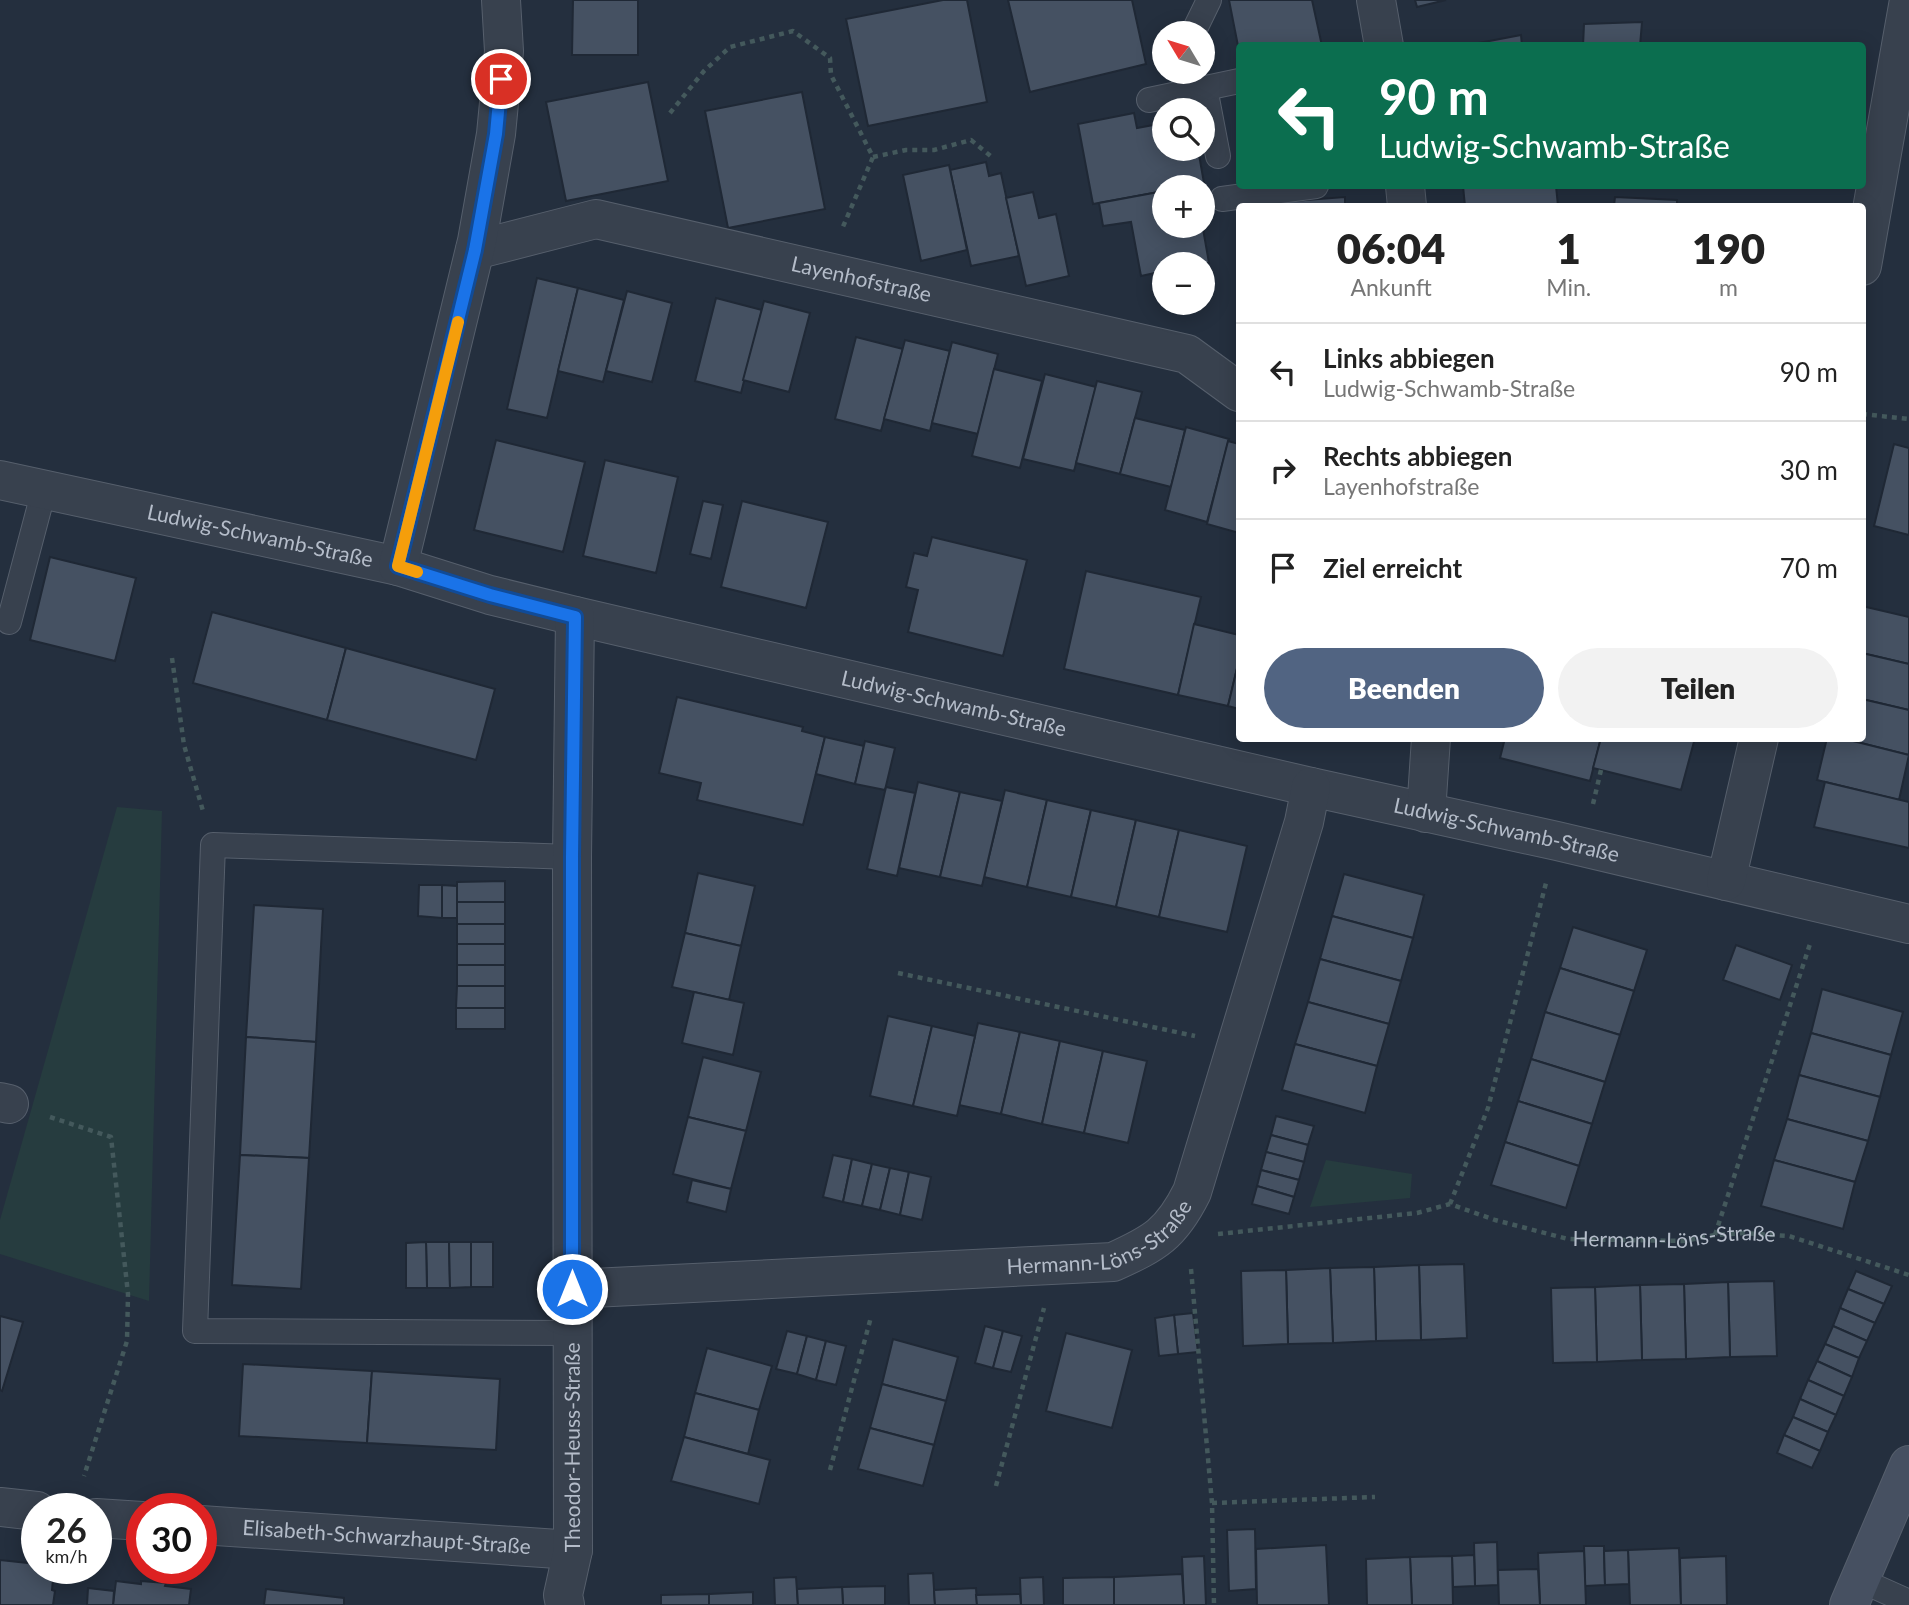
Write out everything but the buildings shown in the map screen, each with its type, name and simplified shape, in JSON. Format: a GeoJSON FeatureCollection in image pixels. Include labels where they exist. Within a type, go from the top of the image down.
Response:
{"type":"FeatureCollection","features":[{"type":"Feature","properties":{"kind":"main road"},"geometry":{"type":"LineString","coordinates":[[1854,1592],[1909,1465]]}},
{"type":"Feature","properties":{"kind":"street"},"geometry":{"type":"LineString","coordinates":[[398,566],[475,250],[496,134],[504,51],[501,0]]}},
{"type":"Feature","properties":{"kind":"street"},"geometry":{"type":"LineString","coordinates":[[1376,0],[1383,42]]}},
{"type":"Feature","properties":{"kind":"street"},"geometry":{"type":"LineString","coordinates":[[1866,243],[1909,0]]}},
{"type":"Feature","properties":{"kind":"street","name":"Layenhofstraße"},"geometry":{"type":"LineString","coordinates":[[475,250],[596,219],[1187,354],[1236,389]]}},
{"type":"Feature","properties":{"kind":"street","name":"Ludwig-Schwamb-Straße"},"geometry":{"type":"LineString","coordinates":[[0,481],[398,566],[490,595],[575,617],[1909,924]]}},
{"type":"Feature","properties":{"kind":"street","name":"Theodor-Heuss-Straße"},"geometry":{"type":"LineString","coordinates":[[565,1605],[563,1595],[573,1550],[572,857],[575,617]]}},
{"type":"Feature","properties":{"kind":"street"},"geometry":{"type":"LineString","coordinates":[[1426,813],[1431,742]]}},
{"type":"Feature","properties":{"kind":"street"},"geometry":{"type":"LineString","coordinates":[[1726,881],[1758,742]]}},
{"type":"Feature","properties":{"kind":"street","name":"Hermann-Löns-Straße"},"geometry":{"type":"LineString","coordinates":[[572,1289],[1113,1262],[1144,1248],[1167,1232],[1182,1213],[1192,1192],[1304,822],[1311,788]]}},
{"type":"Feature","properties":{"kind":"street"},"geometry":{"type":"LineString","coordinates":[[0,1507],[21,1509]]}},
{"type":"Feature","properties":{"kind":"street","name":"Elisabeth-Schwarzhaupt-Straße"},"geometry":{"type":"LineString","coordinates":[[217,1526],[573,1550]]}},
{"type":"Feature","properties":{"kind":"lane"},"geometry":{"type":"LineString","coordinates":[[1199,21],[1209,0]]}},
{"type":"Feature","properties":{"kind":"lane"},"geometry":{"type":"LineString","coordinates":[[1149,100],[1236,81]]}},
{"type":"Feature","properties":{"kind":"lane"},"geometry":{"type":"LineString","coordinates":[[1205,88],[1218,156]]}},
{"type":"Feature","properties":{"kind":"lane"},"geometry":{"type":"LineString","coordinates":[[1222,199],[1294,189]]}},
{"type":"Feature","properties":{"kind":"lane"},"geometry":{"type":"LineString","coordinates":[[9,622],[44,490]]}},
{"type":"Feature","properties":{"kind":"lane"},"geometry":{"type":"LineString","coordinates":[[572,857],[213,845],[195,1331],[573,1333]]}},
{"type":"Feature","properties":{"kind":"lane"},"geometry":{"type":"LineString","coordinates":[[1854,1592],[1909,1602]]}},
{"type":"Feature","properties":{"kind":"path"},"geometry":{"type":"LineString","coordinates":[[670,113],[704,71],[730,47],[793,31],[830,58],[831,75],[873,157]]}},
{"type":"Feature","properties":{"kind":"path"},"geometry":{"type":"LineString","coordinates":[[873,157],[906,150],[934,150],[971,140],[993,158]]}},
{"type":"Feature","properties":{"kind":"path"},"geometry":{"type":"LineString","coordinates":[[825,272],[873,157]]}},
{"type":"Feature","properties":{"kind":"path"},"geometry":{"type":"LineString","coordinates":[[1866,414],[1909,419]]}},
{"type":"Feature","properties":{"kind":"path"},"geometry":{"type":"LineString","coordinates":[[172,658],[184,745],[213,845]]}},
{"type":"Feature","properties":{"kind":"path"},"geometry":{"type":"LineString","coordinates":[[1593,805],[1601,770]]}},
{"type":"Feature","properties":{"kind":"path","name":"Ludwig-Schwamb-Straße"},"geometry":{"type":"LineString","coordinates":[[1450,1204],[1488,1108],[1547,882]]}},
{"type":"Feature","properties":{"kind":"path"},"geometry":{"type":"LineString","coordinates":[[1715,1235],[1810,943]]}},
{"type":"Feature","properties":{"kind":"path"},"geometry":{"type":"LineString","coordinates":[[898,973],[1237,1046]]}},
{"type":"Feature","properties":{"kind":"path"},"geometry":{"type":"LineString","coordinates":[[4,1103],[111,1137],[128,1294],[127,1341],[81,1483]]}},
{"type":"Feature","properties":{"kind":"path"},"geometry":{"type":"LineString","coordinates":[[1215,1235],[1417,1213],[1450,1204]]}},
{"type":"Feature","properties":{"kind":"path","name":"Hermann-Löns-Straße"},"geometry":{"type":"LineString","coordinates":[[1450,1204],[1495,1220],[1568,1239],[1684,1241],[1744,1233],[1789,1236],[1909,1275]]}},
{"type":"Feature","properties":{"kind":"path"},"geometry":{"type":"LineString","coordinates":[[1191,1264],[1212,1503],[1214,1605]]}},
{"type":"Feature","properties":{"kind":"path"},"geometry":{"type":"LineString","coordinates":[[996,1486],[1047,1297]]}},
{"type":"Feature","properties":{"kind":"path"},"geometry":{"type":"LineString","coordinates":[[830,1470],[874,1305]]}},
{"type":"Feature","properties":{"kind":"path"},"geometry":{"type":"LineString","coordinates":[[1212,1503],[1375,1497]]}},
{"type":"Feature","properties":{"kind":"green space"},"geometry":{"type":"Polygon","coordinates":[[[117,807],[162,811],[149,1301],[0,1254],[0,1220],[117,807]]]}},
{"type":"Feature","properties":{"kind":"green space"},"geometry":{"type":"Polygon","coordinates":[[[1326,1160],[1412,1174],[1410,1198],[1310,1207],[1326,1160]]]}},
{"type":"Feature","properties":{"kind":"slow traffic"},"geometry":{"type":"LineString","coordinates":[[417,572],[398,566],[458,322]]}},
{"type":"Feature","properties":{"kind":"route"},"geometry":{"type":"LineString","coordinates":[[501,79],[496,134],[475,250],[398,566],[490,595],[575,617],[572,1289]]}}]}
